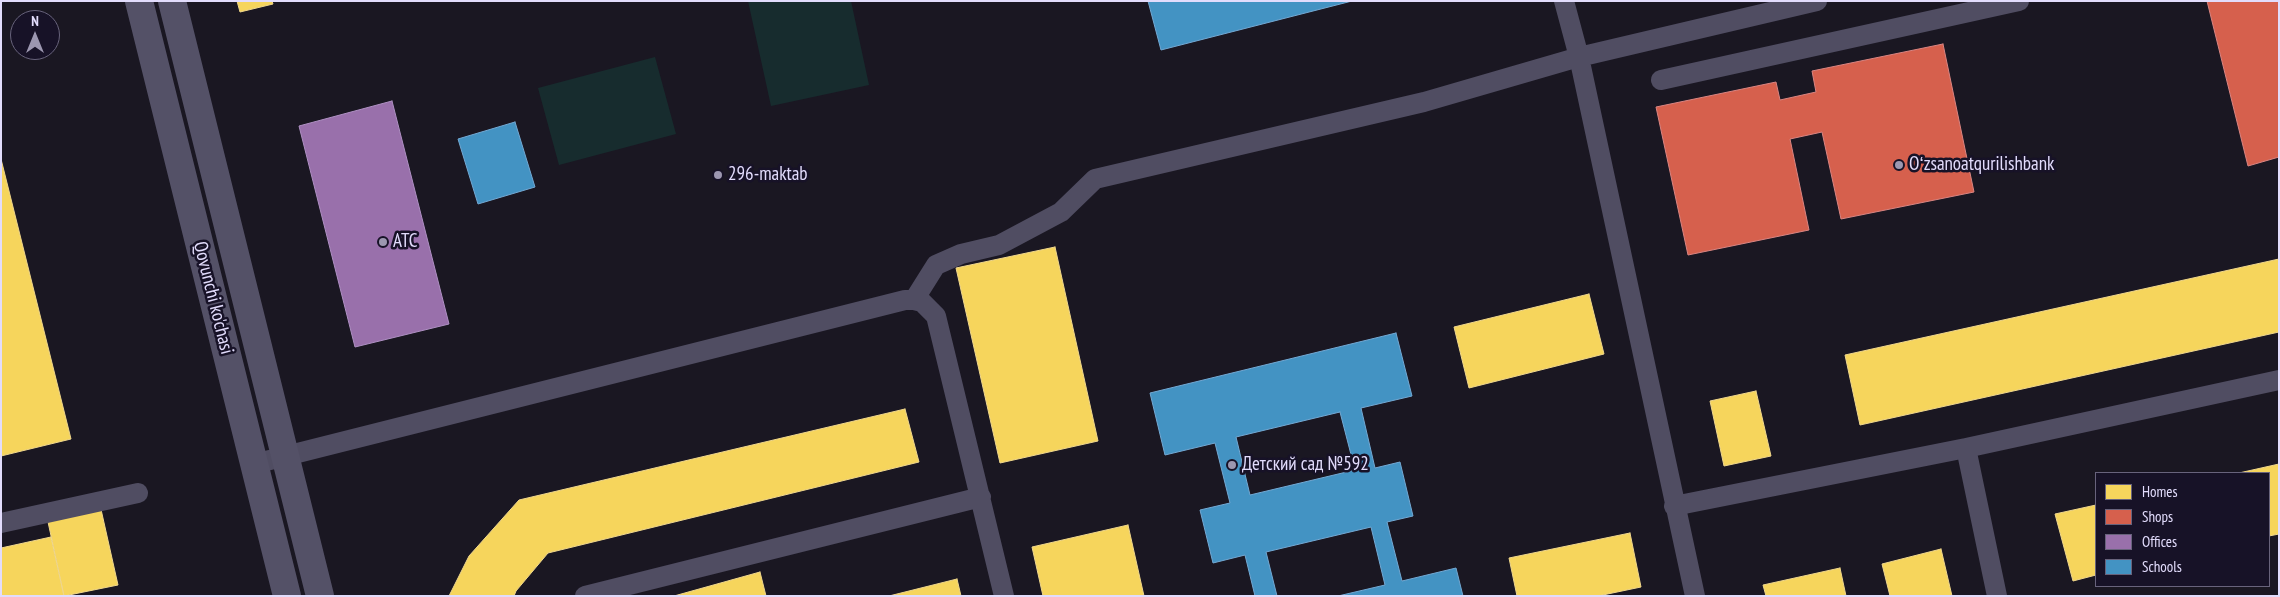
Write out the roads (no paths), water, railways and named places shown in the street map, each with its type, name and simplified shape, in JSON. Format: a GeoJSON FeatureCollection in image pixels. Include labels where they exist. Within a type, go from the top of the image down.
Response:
{"type":"FeatureCollection","features":[{"type":"Feature","properties":{"kind":"street","name":"Qovunchi ko'chasi"},"geometry":{"type":"LineString","coordinates":[[139,1],[287,596]]}},
{"type":"Feature","properties":{"kind":"street","name":"Qovunchi ko'chasi"},"geometry":{"type":"LineString","coordinates":[[172,1],[320,596]]}},
{"type":"Feature","properties":{"kind":"lane"},"geometry":{"type":"LineString","coordinates":[[1564,1],[1579,57],[1674,506],[1695,596]]}},
{"type":"Feature","properties":{"kind":"lane"},"geometry":{"type":"LineString","coordinates":[[914,300],[936,265],[961,254],[999,244],[1061,212],[1095,179],[1424,102],[1579,57],[1817,1]]}},
{"type":"Feature","properties":{"kind":"lane"},"geometry":{"type":"LineString","coordinates":[[1661,80],[2019,1]]}},
{"type":"Feature","properties":{"kind":"lane"},"geometry":{"type":"LineString","coordinates":[[254,464],[905,300],[914,300],[922,302],[936,316],[1004,596]]}},
{"type":"Feature","properties":{"kind":"lane"},"geometry":{"type":"LineString","coordinates":[[1674,506],[1966,448],[2279,380]]}},
{"type":"Feature","properties":{"kind":"lane"},"geometry":{"type":"LineString","coordinates":[[1966,448],[1997,596]]}},
{"type":"Feature","properties":{"kind":"lane"},"geometry":{"type":"LineString","coordinates":[[1,523],[138,492]]}},
{"type":"Feature","properties":{"kind":"lane"},"geometry":{"type":"LineString","coordinates":[[585,596],[981,497]]}},
{"type":"Feature","properties":{"kind":"place","name":"Oʻzsanoatqurilishbank"},"geometry":{"type":"Point","coordinates":[1899,165]}},
{"type":"Feature","properties":{"kind":"place","name":"296-maktab"},"geometry":{"type":"Point","coordinates":[718,175]}},
{"type":"Feature","properties":{"kind":"place","name":"АТС"},"geometry":{"type":"Point","coordinates":[383,242]}},
{"type":"Feature","properties":{"kind":"place","name":"Детcкий сад №592"},"geometry":{"type":"Point","coordinates":[1232,465]}}]}
